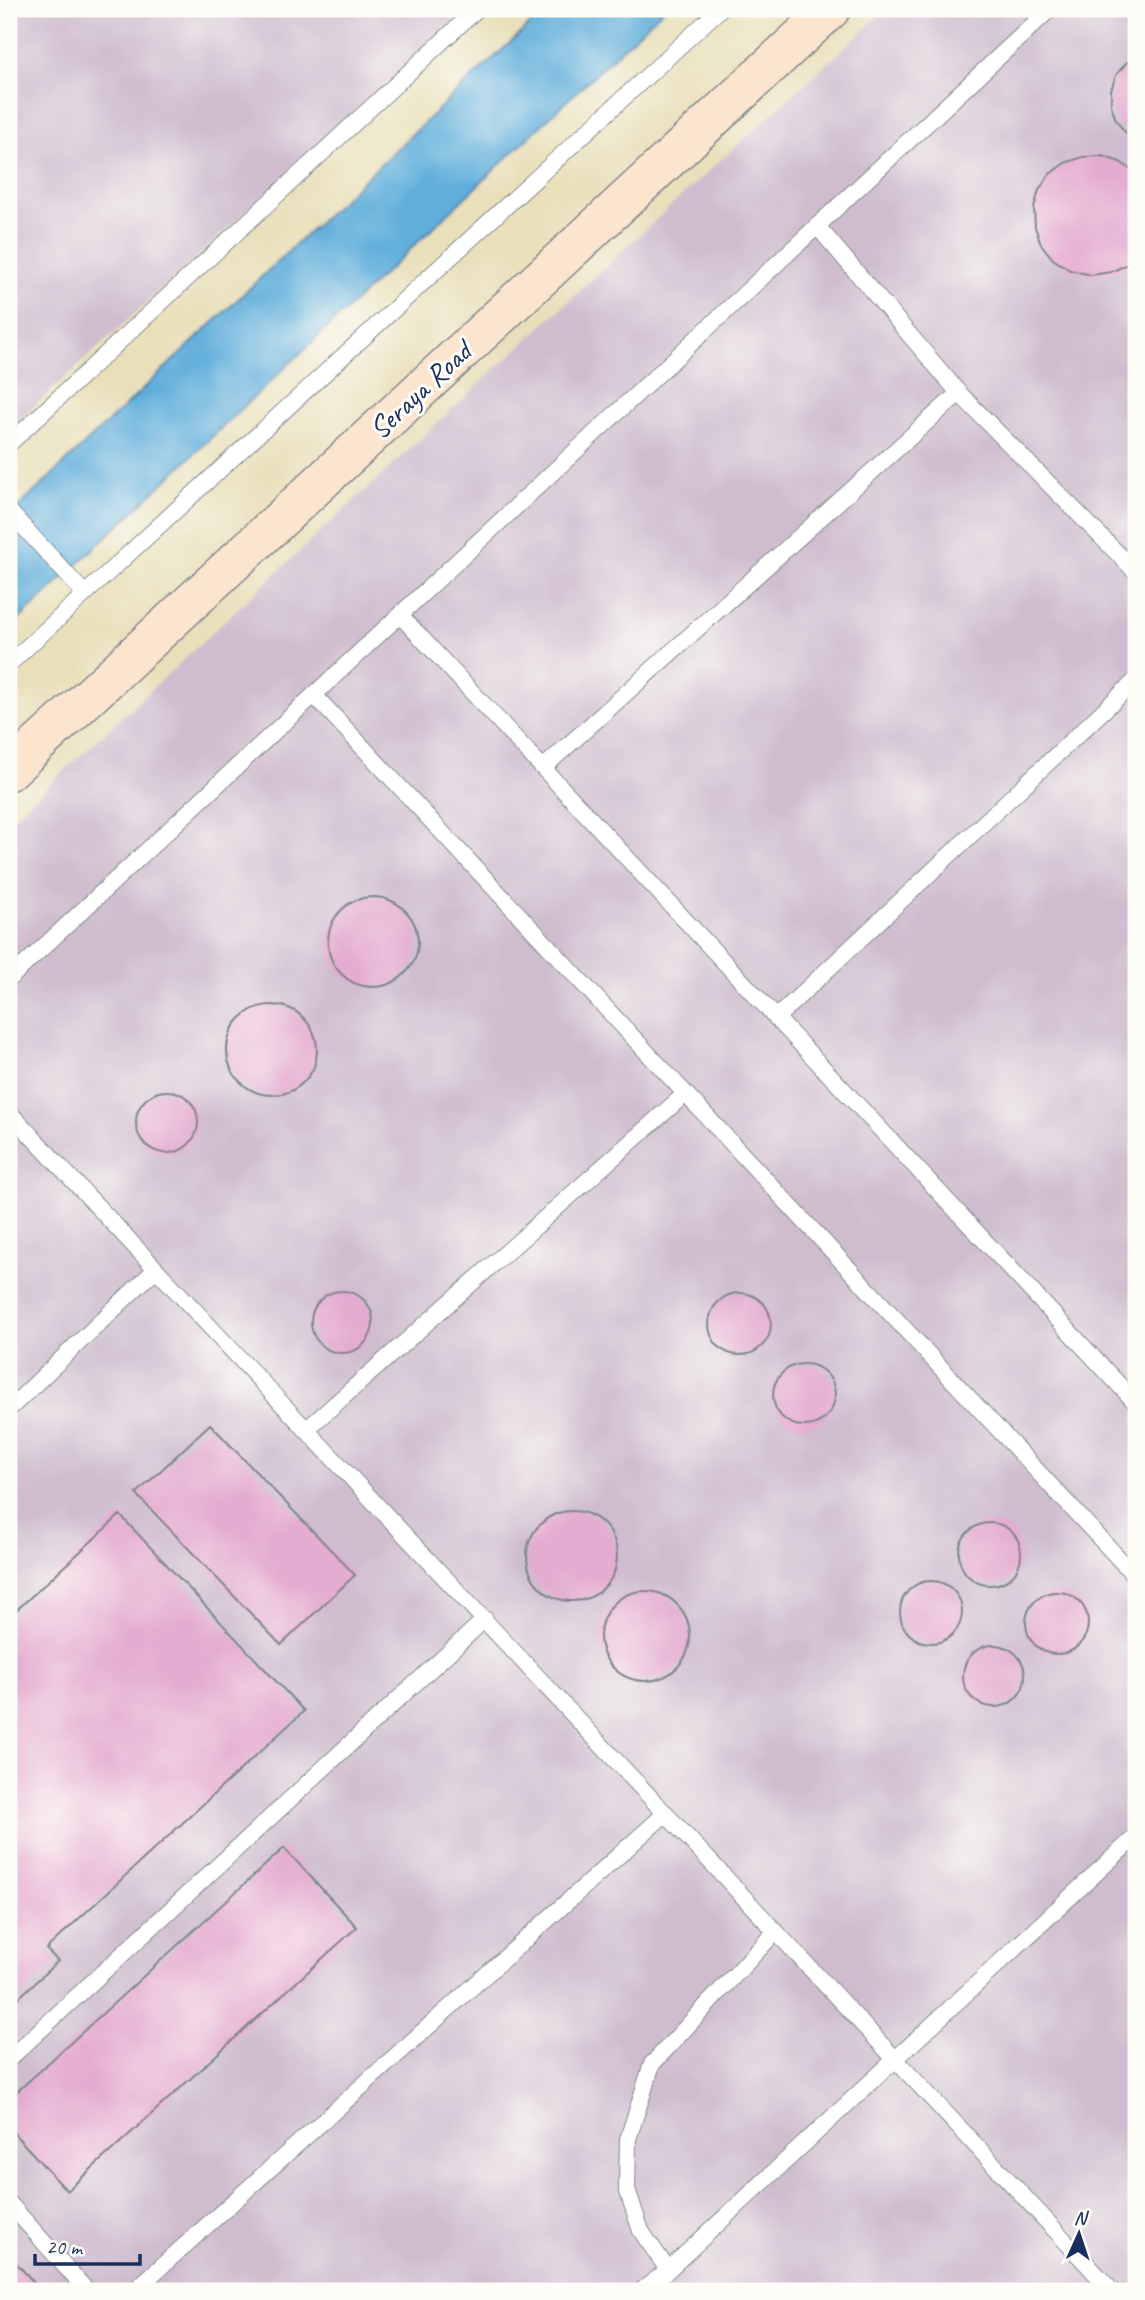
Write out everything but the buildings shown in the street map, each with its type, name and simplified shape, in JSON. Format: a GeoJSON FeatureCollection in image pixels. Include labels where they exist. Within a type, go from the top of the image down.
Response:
{"type":"FeatureCollection","features":[{"type":"Feature","properties":{"kind":"street","name":"Seraya Road"},"geometry":{"type":"LineString","coordinates":[[9,771],[831,9]]}},
{"type":"Feature","properties":{"kind":"lane"},"geometry":{"type":"LineString","coordinates":[[9,444],[477,9]]}},
{"type":"Feature","properties":{"kind":"lane"},"geometry":{"type":"LineString","coordinates":[[9,664],[720,9]]}},
{"type":"Feature","properties":{"kind":"lane"},"geometry":{"type":"LineString","coordinates":[[9,979],[1050,9]]}},
{"type":"Feature","properties":{"kind":"lane"},"geometry":{"type":"LineString","coordinates":[[817,226],[959,393],[1136,572]]}},
{"type":"Feature","properties":{"kind":"lane"},"geometry":{"type":"LineString","coordinates":[[542,768],[959,393]]}},
{"type":"Feature","properties":{"kind":"lane"},"geometry":{"type":"LineString","coordinates":[[9,511],[84,593]]}},
{"type":"Feature","properties":{"kind":"lane"},"geometry":{"type":"LineString","coordinates":[[400,615],[1136,1403]]}},
{"type":"Feature","properties":{"kind":"lane"},"geometry":{"type":"LineString","coordinates":[[776,1018],[1136,680]]}},
{"type":"Feature","properties":{"kind":"lane"},"geometry":{"type":"LineString","coordinates":[[314,695],[1136,1577]]}},
{"type":"Feature","properties":{"kind":"lane"},"geometry":{"type":"LineString","coordinates":[[307,1429],[685,1094]]}},
{"type":"Feature","properties":{"kind":"lane"},"geometry":{"type":"LineString","coordinates":[[9,1112],[1112,2291]]}},
{"type":"Feature","properties":{"kind":"lane"},"geometry":{"type":"LineString","coordinates":[[9,1409],[156,1269]]}},
{"type":"Feature","properties":{"kind":"lane"},"geometry":{"type":"LineString","coordinates":[[9,2059],[485,1619]]}},
{"type":"Feature","properties":{"kind":"lane"},"geometry":{"type":"LineString","coordinates":[[134,2291],[666,1813]]}},
{"type":"Feature","properties":{"kind":"lane"},"geometry":{"type":"LineString","coordinates":[[641,2291],[668,2270],[1136,1836]]}},
{"type":"Feature","properties":{"kind":"lane"},"geometry":{"type":"LineString","coordinates":[[668,2270],[640,2231],[627,2189],[628,2139],[652,2064],[776,1931]]}},
{"type":"Feature","properties":{"kind":"lane"},"geometry":{"type":"LineString","coordinates":[[9,2203],[87,2291]]}},
{"type":"Feature","properties":{"kind":"shaded area"},"geometry":{"type":"Polygon","coordinates":[[[9,9],[467,9],[9,429],[9,9]]]}},
{"type":"Feature","properties":{"kind":"shaded area"},"geometry":{"type":"Polygon","coordinates":[[[887,9],[1136,9],[1136,2291],[9,2291],[9,822],[691,187],[887,9]]]}},
{"type":"Feature","properties":{"kind":"water"},"geometry":{"type":"Polygon","coordinates":[[[547,9],[664,9],[9,629],[9,516],[547,9]]]}}]}
